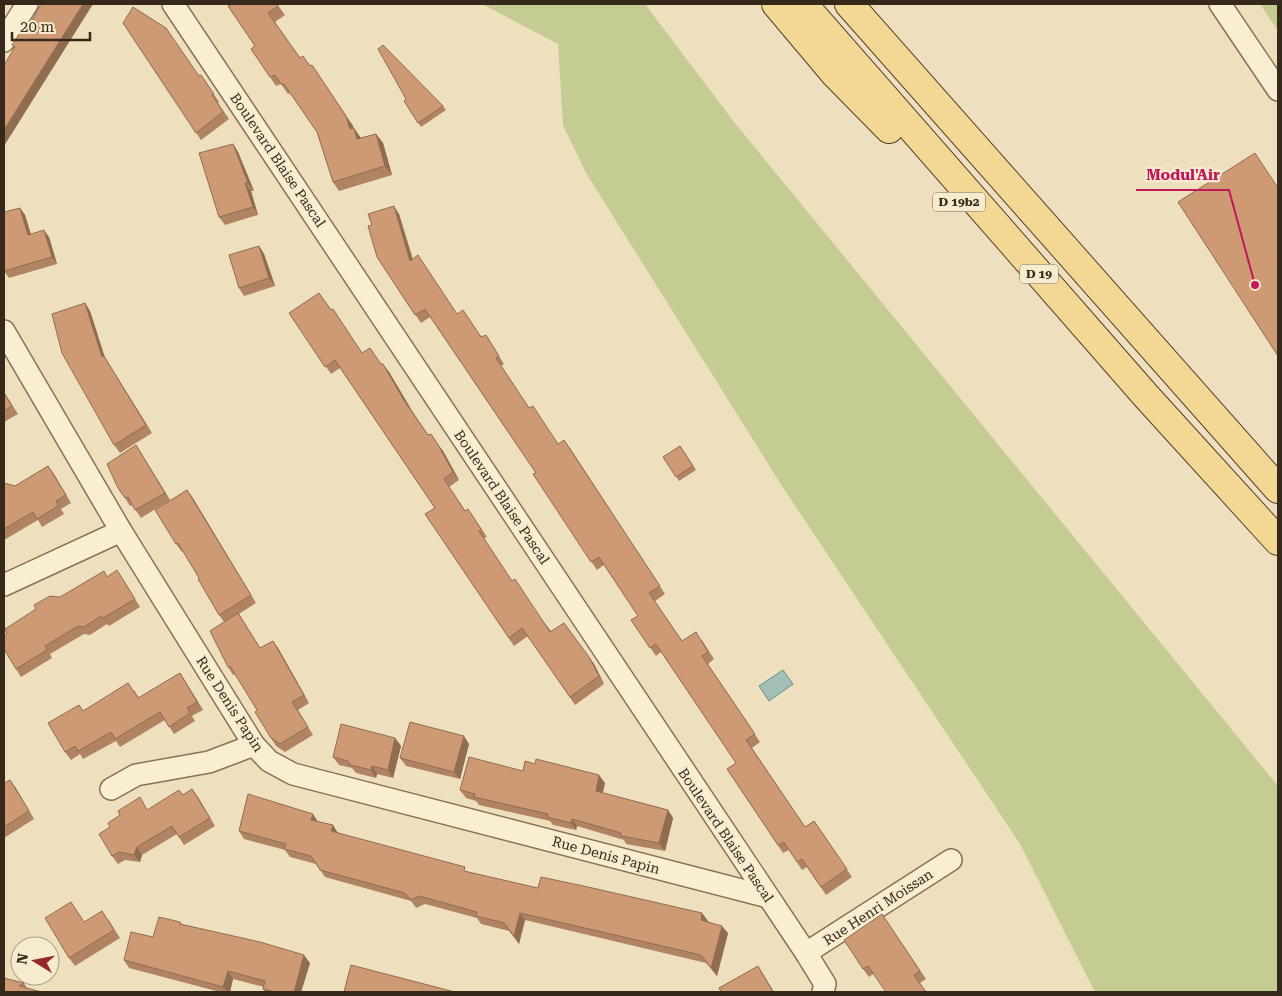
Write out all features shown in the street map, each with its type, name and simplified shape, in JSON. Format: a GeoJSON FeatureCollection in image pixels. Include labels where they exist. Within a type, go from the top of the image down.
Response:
{"type":"FeatureCollection","features":[{"type":"Feature","properties":{"kind":"main road","name":"D 19b2"},"geometry":{"type":"LineString","coordinates":[[776,4],[835,74],[1147,397]]}},
{"type":"Feature","properties":{"kind":"main road","name":"D 19"},"geometry":{"type":"LineString","coordinates":[[802,4],[1147,397],[1278,542]]}},
{"type":"Feature","properties":{"kind":"main road","name":"D 19"},"geometry":{"type":"LineString","coordinates":[[849,4],[1278,489]]}},
{"type":"Feature","properties":{"kind":"street"},"geometry":{"type":"LineString","coordinates":[[4,41],[27,4]]}},
{"type":"Feature","properties":{"kind":"street","name":"Boulevard Blaise Pascal"},"geometry":{"type":"LineString","coordinates":[[173,4],[806,953],[826,989]]}},
{"type":"Feature","properties":{"kind":"street"},"geometry":{"type":"LineString","coordinates":[[1220,4],[1278,90]]}},
{"type":"Feature","properties":{"kind":"street","name":"Rue Denis Papin"},"geometry":{"type":"LineString","coordinates":[[6,340],[121,531],[254,745],[269,761],[293,774],[768,898]]}},
{"type":"Feature","properties":{"kind":"street"},"geometry":{"type":"LineString","coordinates":[[4,585],[121,531]]}},
{"type":"Feature","properties":{"kind":"street"},"geometry":{"type":"LineString","coordinates":[[111,789],[136,775],[209,762],[254,745]]}},
{"type":"Feature","properties":{"kind":"street","name":"Rue Henri Moissan"},"geometry":{"type":"LineString","coordinates":[[806,953],[951,860]]}},
{"type":"Feature","properties":{"kind":"green space"},"geometry":{"type":"Polygon","coordinates":[[[482,4],[645,4],[734,122],[1278,786],[1278,992],[1095,992],[1020,844],[782,486],[586,173],[563,125],[558,44],[482,4]]]}},
{"type":"Feature","properties":{"kind":"green space"},"geometry":{"type":"Polygon","coordinates":[[[1260,4],[1278,4],[1278,31],[1260,4]]]}},
{"type":"Feature","properties":{"kind":"water"},"geometry":{"type":"Polygon","coordinates":[[[783,670],[793,684],[769,701],[759,686],[783,670]]]}},
{"type":"Feature","properties":{"kind":"building"},"geometry":{"type":"Polygon","coordinates":[[[41,4],[83,4],[4,130],[4,65],[15,47],[12,45],[25,25],[28,28],[41,4]]]}},
{"type":"Feature","properties":{"kind":"building"},"geometry":{"type":"Polygon","coordinates":[[[232,4],[277,4],[278,6],[268,13],[300,58],[303,56],[310,66],[312,65],[346,116],[350,129],[354,128],[357,139],[376,134],[385,166],[333,182],[317,132],[284,84],[282,85],[275,75],[270,77],[251,49],[255,46],[228,6],[232,4]]]}},
{"type":"Feature","properties":{"kind":"building"},"geometry":{"type":"Polygon","coordinates":[[[133,7],[166,28],[199,76],[201,75],[214,94],[212,95],[223,112],[196,133],[123,23],[133,7]]]}},
{"type":"Feature","properties":{"kind":"building"},"geometry":{"type":"Polygon","coordinates":[[[383,45],[443,106],[418,123],[404,101],[406,99],[378,49],[383,45]]]}},
{"type":"Feature","properties":{"kind":"building"},"geometry":{"type":"Polygon","coordinates":[[[233,144],[248,183],[245,183],[253,207],[219,217],[199,153],[233,144]]]}},
{"type":"Feature","properties":{"kind":"building"},"geometry":{"type":"Polygon","coordinates":[[[1255,153],[1278,188],[1278,356],[1178,202],[1255,153]]]}},
{"type":"Feature","properties":{"kind":"building"},"geometry":{"type":"Polygon","coordinates":[[[394,206],[410,261],[418,255],[457,314],[463,310],[481,337],[486,335],[499,356],[496,358],[529,408],[533,406],[558,444],[564,440],[660,586],[649,593],[682,641],[696,632],[708,652],[702,656],[755,734],[746,740],[805,827],[814,821],[847,869],[821,887],[802,859],[797,862],[784,842],[778,845],[727,769],[736,763],[656,644],[650,648],[631,620],[638,616],[599,557],[591,562],[533,474],[536,473],[425,309],[415,315],[377,257],[368,226],[372,225],[368,214],[394,206]]]}},
{"type":"Feature","properties":{"kind":"building"},"geometry":{"type":"Polygon","coordinates":[[[20,208],[28,235],[44,230],[52,257],[4,271],[4,212],[20,208]]]}},
{"type":"Feature","properties":{"kind":"building"},"geometry":{"type":"Polygon","coordinates":[[[259,246],[269,278],[239,288],[229,255],[259,246]]]}},
{"type":"Feature","properties":{"kind":"building"},"geometry":{"type":"Polygon","coordinates":[[[319,293],[331,310],[333,309],[362,353],[370,348],[381,364],[383,364],[405,402],[428,435],[431,434],[453,472],[444,479],[465,511],[468,509],[481,529],[479,531],[512,581],[515,579],[550,632],[564,623],[589,657],[599,676],[570,697],[522,628],[509,638],[425,514],[435,508],[335,360],[325,367],[289,313],[319,293]]]}},
{"type":"Feature","properties":{"kind":"building"},"geometry":{"type":"Polygon","coordinates":[[[85,303],[102,357],[104,356],[146,425],[114,445],[62,353],[52,314],[85,303]]]}},
{"type":"Feature","properties":{"kind":"building"},"geometry":{"type":"Polygon","coordinates":[[[4,393],[12,406],[4,411],[4,393]]]}},
{"type":"Feature","properties":{"kind":"building"},"geometry":{"type":"Polygon","coordinates":[[[136,445],[165,493],[135,510],[128,497],[125,498],[118,488],[107,464],[136,445]]]}},
{"type":"Feature","properties":{"kind":"building"},"geometry":{"type":"Polygon","coordinates":[[[680,446],[693,466],[676,477],[663,457],[680,446]]]}},
{"type":"Feature","properties":{"kind":"building"},"geometry":{"type":"Polygon","coordinates":[[[48,466],[66,495],[56,501],[58,506],[37,519],[33,512],[4,529],[4,483],[15,486],[48,466]]]}},
{"type":"Feature","properties":{"kind":"building"},"geometry":{"type":"Polygon","coordinates":[[[187,490],[251,595],[219,615],[178,543],[176,544],[155,510],[187,490]]]}},
{"type":"Feature","properties":{"kind":"building"},"geometry":{"type":"Polygon","coordinates":[[[117,570],[135,599],[84,627],[78,626],[45,646],[47,650],[16,669],[4,649],[4,636],[7,634],[5,629],[36,609],[34,605],[50,596],[60,597],[104,571],[107,577],[117,570]]]}},
{"type":"Feature","properties":{"kind":"building"},"geometry":{"type":"Polygon","coordinates":[[[238,613],[260,648],[273,641],[304,695],[292,702],[308,727],[280,744],[271,738],[255,712],[257,710],[230,666],[228,667],[210,631],[238,613]]]}},
{"type":"Feature","properties":{"kind":"building"},"geometry":{"type":"Polygon","coordinates":[[[180,673],[197,702],[187,708],[190,713],[169,727],[160,712],[115,739],[111,732],[78,751],[75,746],[65,752],[48,723],[79,705],[83,711],[128,683],[138,698],[180,673]]]}},
{"type":"Feature","properties":{"kind":"building"},"geometry":{"type":"Polygon","coordinates":[[[410,722],[464,736],[454,772],[400,758],[410,722]]]}},
{"type":"Feature","properties":{"kind":"building"},"geometry":{"type":"Polygon","coordinates":[[[341,724],[395,738],[388,770],[372,766],[371,770],[350,765],[348,761],[333,757],[341,724]]]}},
{"type":"Feature","properties":{"kind":"building"},"geometry":{"type":"Polygon","coordinates":[[[469,757],[523,771],[525,761],[535,764],[536,759],[599,775],[596,791],[668,810],[659,843],[621,836],[621,833],[572,819],[571,823],[547,817],[548,814],[474,797],[475,794],[460,790],[469,757]]]}},
{"type":"Feature","properties":{"kind":"building"},"geometry":{"type":"Polygon","coordinates":[[[10,780],[29,811],[4,827],[4,783],[10,780]]]}},
{"type":"Feature","properties":{"kind":"building"},"geometry":{"type":"Polygon","coordinates":[[[192,789],[210,818],[179,837],[172,826],[137,847],[134,855],[119,852],[112,856],[99,834],[110,827],[108,823],[120,815],[118,811],[140,797],[147,810],[179,790],[183,795],[192,789]]]}},
{"type":"Feature","properties":{"kind":"building"},"geometry":{"type":"Polygon","coordinates":[[[248,794],[313,814],[311,820],[333,825],[331,831],[465,867],[464,871],[538,888],[541,877],[702,913],[701,920],[722,926],[711,968],[701,955],[520,913],[514,936],[504,923],[476,916],[477,912],[419,896],[411,900],[405,893],[320,870],[311,856],[284,849],[286,844],[239,831],[248,794]]]}},
{"type":"Feature","properties":{"kind":"building"},"geometry":{"type":"Polygon","coordinates":[[[71,902],[84,922],[102,911],[114,930],[69,958],[60,943],[60,936],[56,936],[45,918],[71,902]]]}},
{"type":"Feature","properties":{"kind":"building"},"geometry":{"type":"Polygon","coordinates":[[[882,914],[920,971],[914,975],[926,992],[886,992],[868,966],[863,969],[844,940],[882,914]]]}},
{"type":"Feature","properties":{"kind":"building"},"geometry":{"type":"Polygon","coordinates":[[[159,917],[304,955],[294,992],[275,992],[263,989],[265,981],[228,971],[223,987],[124,960],[131,932],[153,937],[159,917]]]}},
{"type":"Feature","properties":{"kind":"building"},"geometry":{"type":"Polygon","coordinates":[[[351,965],[455,992],[344,992],[351,965]]]}},
{"type":"Feature","properties":{"kind":"building"},"geometry":{"type":"Polygon","coordinates":[[[758,966],[773,992],[721,992],[719,988],[758,966]]]}},
{"type":"Feature","properties":{"kind":"building"},"geometry":{"type":"Polygon","coordinates":[[[4,978],[10,980],[10,986],[19,986],[42,992],[4,992],[4,978]]]}},
{"type":"Feature","properties":{"kind":"place","name":"Modul'Air"},"geometry":{"type":"Point","coordinates":[1255,285]}}]}
